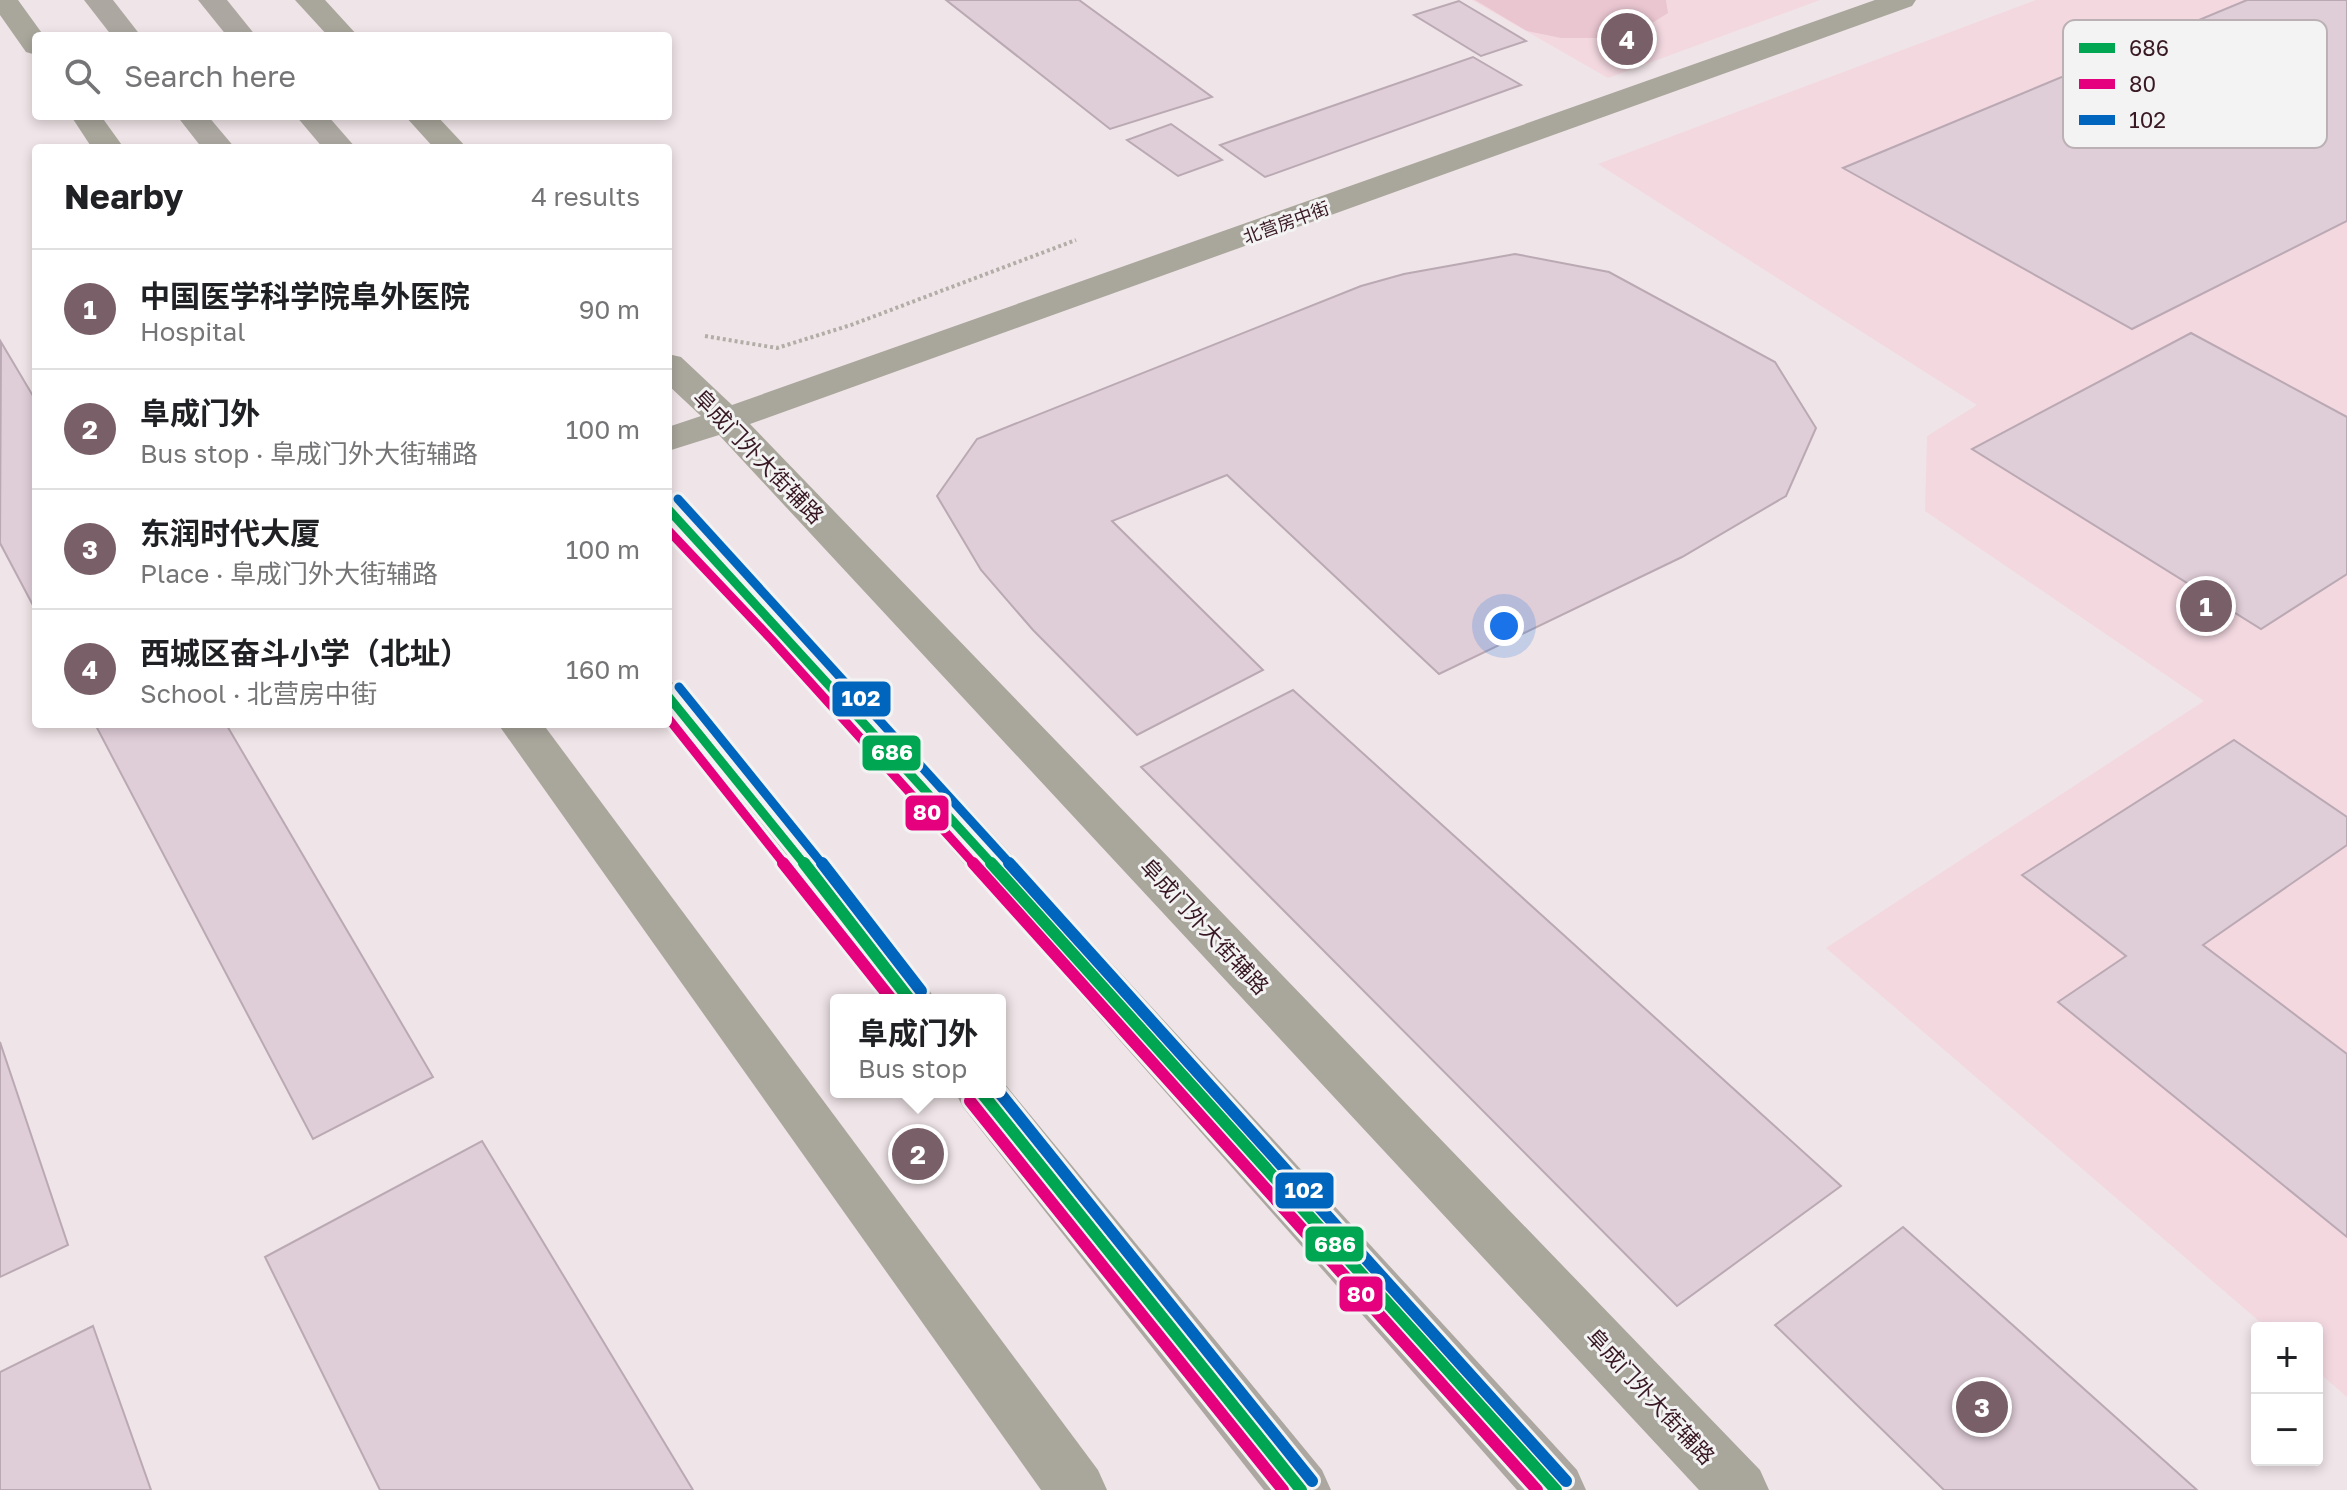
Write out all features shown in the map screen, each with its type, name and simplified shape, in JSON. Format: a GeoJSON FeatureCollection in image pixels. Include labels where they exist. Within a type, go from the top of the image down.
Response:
{"type":"FeatureCollection","features":[{"type":"Feature","properties":{"kind":"highway"},"geometry":{"type":"LineString","coordinates":[[98,0],[124,32]]}},
{"type":"Feature","properties":{"kind":"highway"},"geometry":{"type":"LineString","coordinates":[[212,0],[239,32]]}},
{"type":"Feature","properties":{"kind":"highway"},"geometry":{"type":"LineString","coordinates":[[195,120],[216,144]]}},
{"type":"Feature","properties":{"kind":"highway"},"geometry":{"type":"LineString","coordinates":[[315,120],[336,144]]}},
{"type":"Feature","properties":{"kind":"highway"},"geometry":{"type":"LineString","coordinates":[[672,513],[782,631],[1556,1490]]}},
{"type":"Feature","properties":{"kind":"highway"},"geometry":{"type":"LineString","coordinates":[[672,701],[905,994]]}},
{"type":"Feature","properties":{"kind":"highway"},"geometry":{"type":"LineString","coordinates":[[986,1098],[1301,1490]]}},
{"type":"Feature","properties":{"kind":"street"},"geometry":{"type":"LineString","coordinates":[[4,0],[32,40]]}},
{"type":"Feature","properties":{"kind":"street"},"geometry":{"type":"LineString","coordinates":[[309,0],[340,32]]}},
{"type":"Feature","properties":{"kind":"street","name":"北营房中街"},"geometry":{"type":"LineString","coordinates":[[672,439],[1902,0]]}},
{"type":"Feature","properties":{"kind":"street"},"geometry":{"type":"LineString","coordinates":[[89,120],[105,144]]}},
{"type":"Feature","properties":{"kind":"street"},"geometry":{"type":"LineString","coordinates":[[424,120],[447,144]]}},
{"type":"Feature","properties":{"kind":"street","name":"阜成门外大街辅路"},"geometry":{"type":"LineString","coordinates":[[680,349],[726,420],[1739,1490]]}},
{"type":"Feature","properties":{"kind":"street"},"geometry":{"type":"LineString","coordinates":[[523,728],[1077,1490]]}},
{"type":"Feature","properties":{"kind":"path"},"geometry":{"type":"LineString","coordinates":[[680,349],[777,348],[851,325],[1076,240]]}},
{"type":"Feature","properties":{"kind":"shaded area"},"geometry":{"type":"Polygon","coordinates":[[[1472,0],[1820,0],[1608,78],[1472,0]]]}},
{"type":"Feature","properties":{"kind":"shaded area"},"geometry":{"type":"Polygon","coordinates":[[[1475,0],[1666,0],[1668,13],[1629,38],[1561,38],[1527,31],[1475,0]]]}},
{"type":"Feature","properties":{"kind":"shaded area"},"geometry":{"type":"Polygon","coordinates":[[[2036,0],[2347,0],[2347,1397],[2323,1376],[2323,1322],[2260,1322],[1826,948],[2204,701],[1925,511],[1927,436],[1977,405],[1598,164],[2036,0]]]}},
{"type":"Feature","properties":{"kind":"building"},"geometry":{"type":"Polygon","coordinates":[[[946,0],[1079,0],[1212,97],[1110,129],[946,0]]]}},
{"type":"Feature","properties":{"kind":"building"},"geometry":{"type":"Polygon","coordinates":[[[2247,0],[2347,0],[2347,221],[2132,329],[1843,168],[2063,77],[2063,148],[2327,148],[2327,20],[2199,20],[2247,0]]]}},
{"type":"Feature","properties":{"kind":"building"},"geometry":{"type":"Polygon","coordinates":[[[1459,1],[1526,41],[1481,56],[1414,15],[1459,1]]]}},
{"type":"Feature","properties":{"kind":"building"},"geometry":{"type":"Polygon","coordinates":[[[1473,57],[1521,85],[1265,177],[1220,145],[1473,57]]]}},
{"type":"Feature","properties":{"kind":"building"},"geometry":{"type":"Polygon","coordinates":[[[1171,124],[1222,160],[1178,176],[1127,140],[1171,124]]]}},
{"type":"Feature","properties":{"kind":"building"},"geometry":{"type":"Polygon","coordinates":[[[1515,254],[1609,272],[1775,362],[1816,428],[1786,496],[1682,557],[1439,674],[1227,475],[1112,521],[1263,670],[1137,735],[1033,630],[981,570],[937,496],[977,439],[1361,286],[1404,274],[1515,254]]]}},
{"type":"Feature","properties":{"kind":"building"},"geometry":{"type":"Polygon","coordinates":[[[2191,333],[2347,417],[2347,574],[2261,629],[1972,449],[2191,333]]]}},
{"type":"Feature","properties":{"kind":"building"},"geometry":{"type":"Polygon","coordinates":[[[1,342],[32,394],[32,603],[0,543],[1,342]]]}},
{"type":"Feature","properties":{"kind":"building"},"geometry":{"type":"Polygon","coordinates":[[[1293,690],[1841,1186],[1677,1306],[1141,767],[1293,690]]]}},
{"type":"Feature","properties":{"kind":"building"},"geometry":{"type":"Polygon","coordinates":[[[97,728],[228,728],[433,1077],[313,1139],[97,728]]]}},
{"type":"Feature","properties":{"kind":"building"},"geometry":{"type":"Polygon","coordinates":[[[2234,740],[2347,817],[2347,845],[2203,945],[2347,1054],[2347,1237],[2058,1002],[2126,956],[2022,875],[2234,740]]]}},
{"type":"Feature","properties":{"kind":"building"},"geometry":{"type":"Polygon","coordinates":[[[0,1042],[68,1245],[0,1277],[0,1042]]]}},
{"type":"Feature","properties":{"kind":"building"},"geometry":{"type":"Polygon","coordinates":[[[482,1141],[693,1490],[380,1490],[265,1257],[482,1141]]]}},
{"type":"Feature","properties":{"kind":"building"},"geometry":{"type":"Polygon","coordinates":[[[1903,1227],[2197,1490],[1944,1490],[1775,1325],[1903,1227]]]}},
{"type":"Feature","properties":{"kind":"building"},"geometry":{"type":"Polygon","coordinates":[[[93,1326],[151,1490],[0,1490],[0,1372],[93,1326]]]}},
{"type":"Feature","properties":{"kind":"transit line","name":"102"},"geometry":{"type":"LineString","coordinates":[[678,499],[1566,1481]]}},
{"type":"Feature","properties":{"kind":"transit line","name":"686"},"geometry":{"type":"LineString","coordinates":[[672,513],[782,631],[1556,1490]]}},
{"type":"Feature","properties":{"kind":"transit line","name":"80"},"geometry":{"type":"LineString","coordinates":[[672,534],[772,640],[1537,1490]]}},
{"type":"Feature","properties":{"kind":"transit line","name":"102"},"geometry":{"type":"LineString","coordinates":[[679,687],[796,830],[921,991]]}},
{"type":"Feature","properties":{"kind":"transit line","name":"686"},"geometry":{"type":"LineString","coordinates":[[672,701],[905,994]]}},
{"type":"Feature","properties":{"kind":"transit line","name":"80"},"geometry":{"type":"LineString","coordinates":[[672,723],[887,994]]}},
{"type":"Feature","properties":{"kind":"transit line","name":"686"},"geometry":{"type":"LineString","coordinates":[[986,1098],[1301,1490]]}},
{"type":"Feature","properties":{"kind":"transit line","name":"102"},"geometry":{"type":"LineString","coordinates":[[1004,1098],[1312,1481]]}},
{"type":"Feature","properties":{"kind":"transit line","name":"80"},"geometry":{"type":"LineString","coordinates":[[970,1101],[1283,1490]]}},
{"type":"Feature","properties":{"kind":"place","name":"西城区奋斗小学（北址）"},"geometry":{"type":"Point","coordinates":[1627,39]}},
{"type":"Feature","properties":{"kind":"place","name":"中国医学科学院阜外医院"},"geometry":{"type":"Point","coordinates":[2206,606]}},
{"type":"Feature","properties":{"kind":"place","name":"阜成门外"},"geometry":{"type":"Point","coordinates":[918,1154]}},
{"type":"Feature","properties":{"kind":"place","name":"东润时代大厦"},"geometry":{"type":"Point","coordinates":[1982,1407]}}]}
